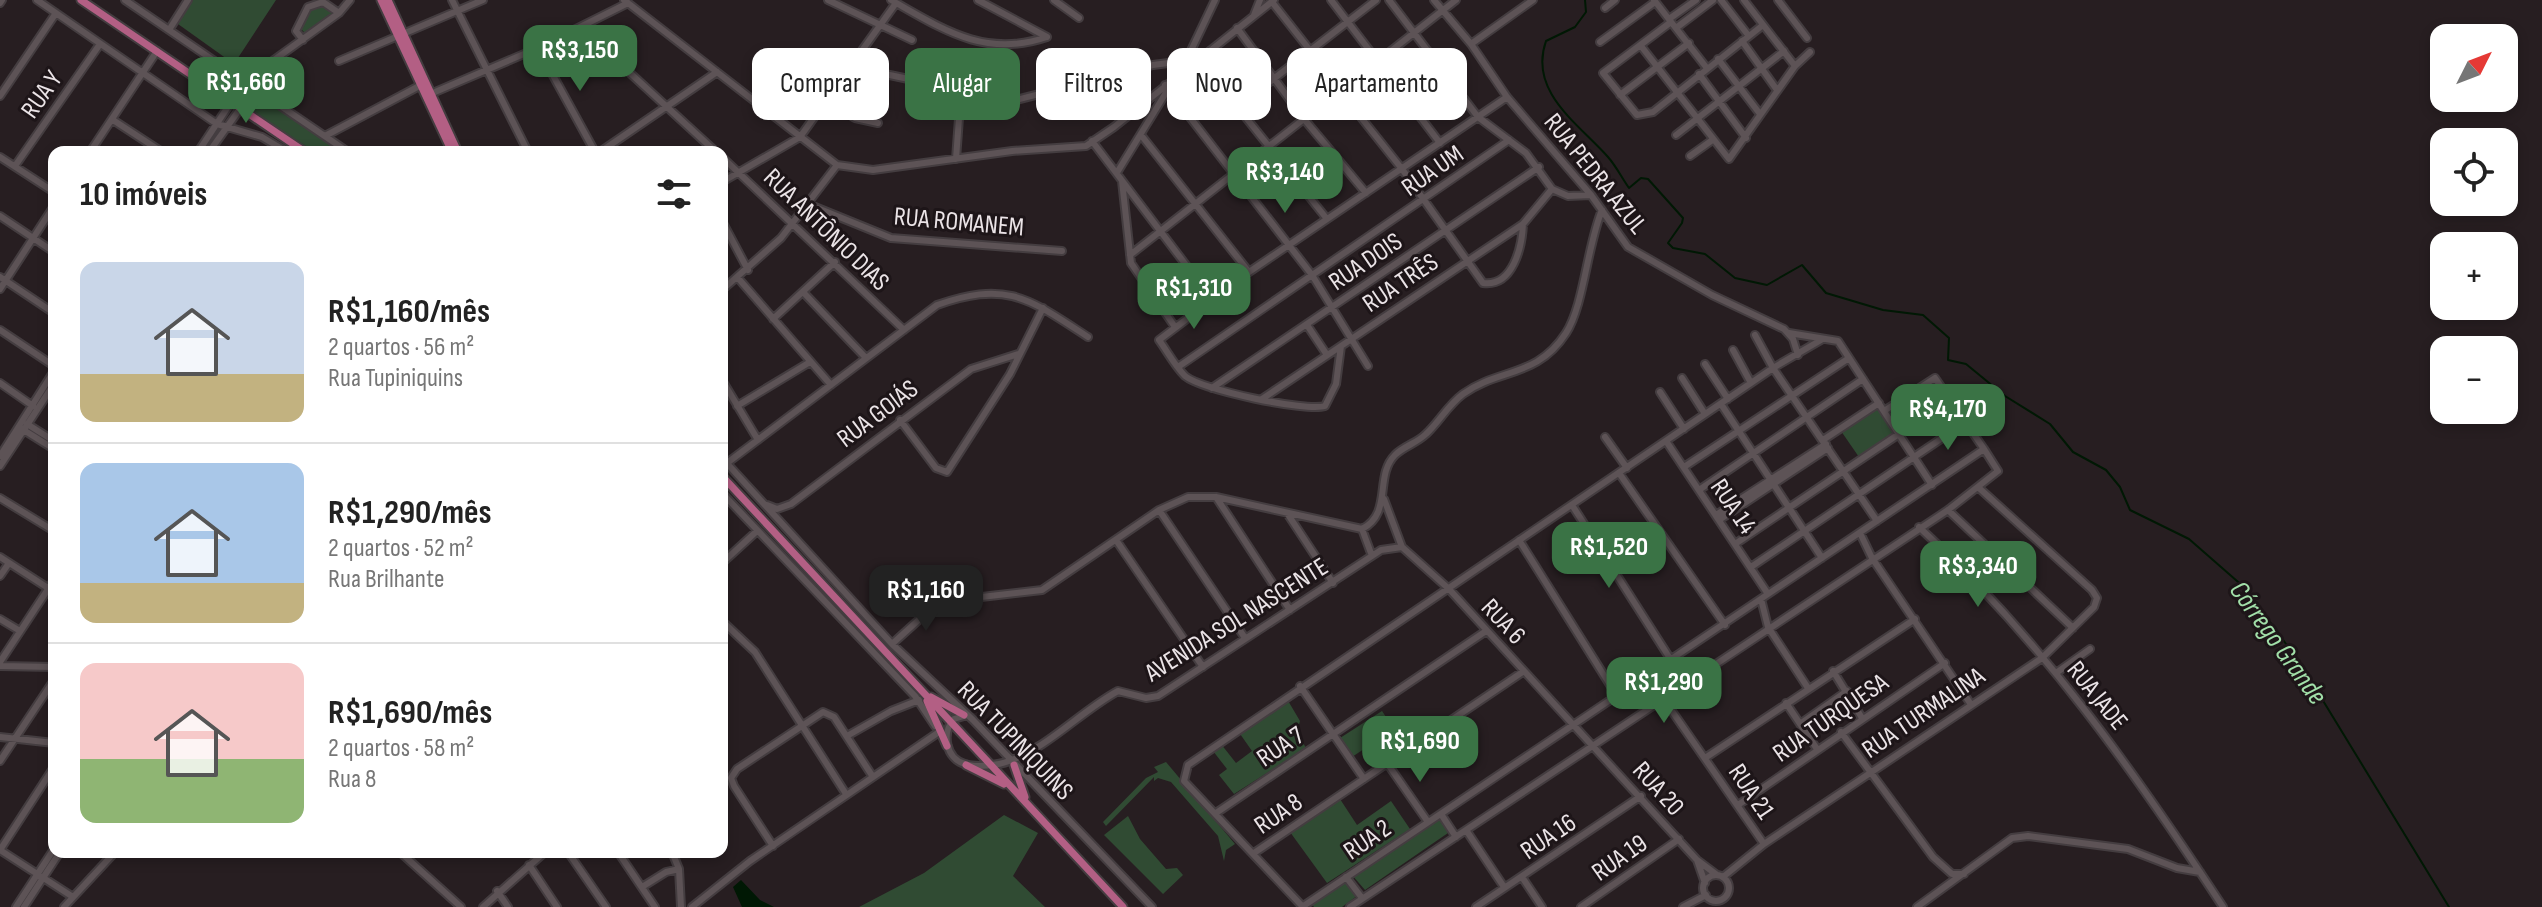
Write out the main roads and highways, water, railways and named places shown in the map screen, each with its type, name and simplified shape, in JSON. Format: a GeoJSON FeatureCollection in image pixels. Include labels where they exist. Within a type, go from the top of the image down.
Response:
{"type":"FeatureCollection","features":[{"type":"Feature","properties":{"kind":"main road"},"geometry":{"type":"LineString","coordinates":[[81,0],[296,146]]}},
{"type":"Feature","properties":{"kind":"main road"},"geometry":{"type":"LineString","coordinates":[[381,0],[452,146]]}},
{"type":"Feature","properties":{"kind":"main road"},"geometry":{"type":"LineString","coordinates":[[388,0],[400,36]]}},
{"type":"Feature","properties":{"kind":"main road"},"geometry":{"type":"LineString","coordinates":[[728,482],[883,651],[920,696],[951,722],[1123,907]]}},
{"type":"Feature","properties":{"kind":"main road"},"geometry":{"type":"LineString","coordinates":[[920,696],[966,715]]}},
{"type":"Feature","properties":{"kind":"main road"},"geometry":{"type":"LineString","coordinates":[[920,696],[947,746]]}},
{"type":"Feature","properties":{"kind":"main road"},"geometry":{"type":"LineString","coordinates":[[1012,763],[1028,803]]}},
{"type":"Feature","properties":{"kind":"main road"},"geometry":{"type":"LineString","coordinates":[[966,765],[1010,787]]}},
{"type":"Feature","properties":{"kind":"waterway","name":"Córrego Grande"},"geometry":{"type":"LineString","coordinates":[[1585,0],[1586,12],[1575,27],[1546,41],[1542,59],[1544,76],[1559,106],[1608,157],[1629,188],[1641,178],[1648,179],[1683,218],[1668,243],[1673,248],[1705,254],[1735,278],[1767,285],[1802,265],[1826,293],[1883,310],[1923,315],[1949,338],[1948,360],[1966,364],[2005,396],[2050,424],[2073,452],[2106,470],[2120,487],[2130,510],[2189,539],[2245,588],[2300,663],[2449,907]]}}]}
